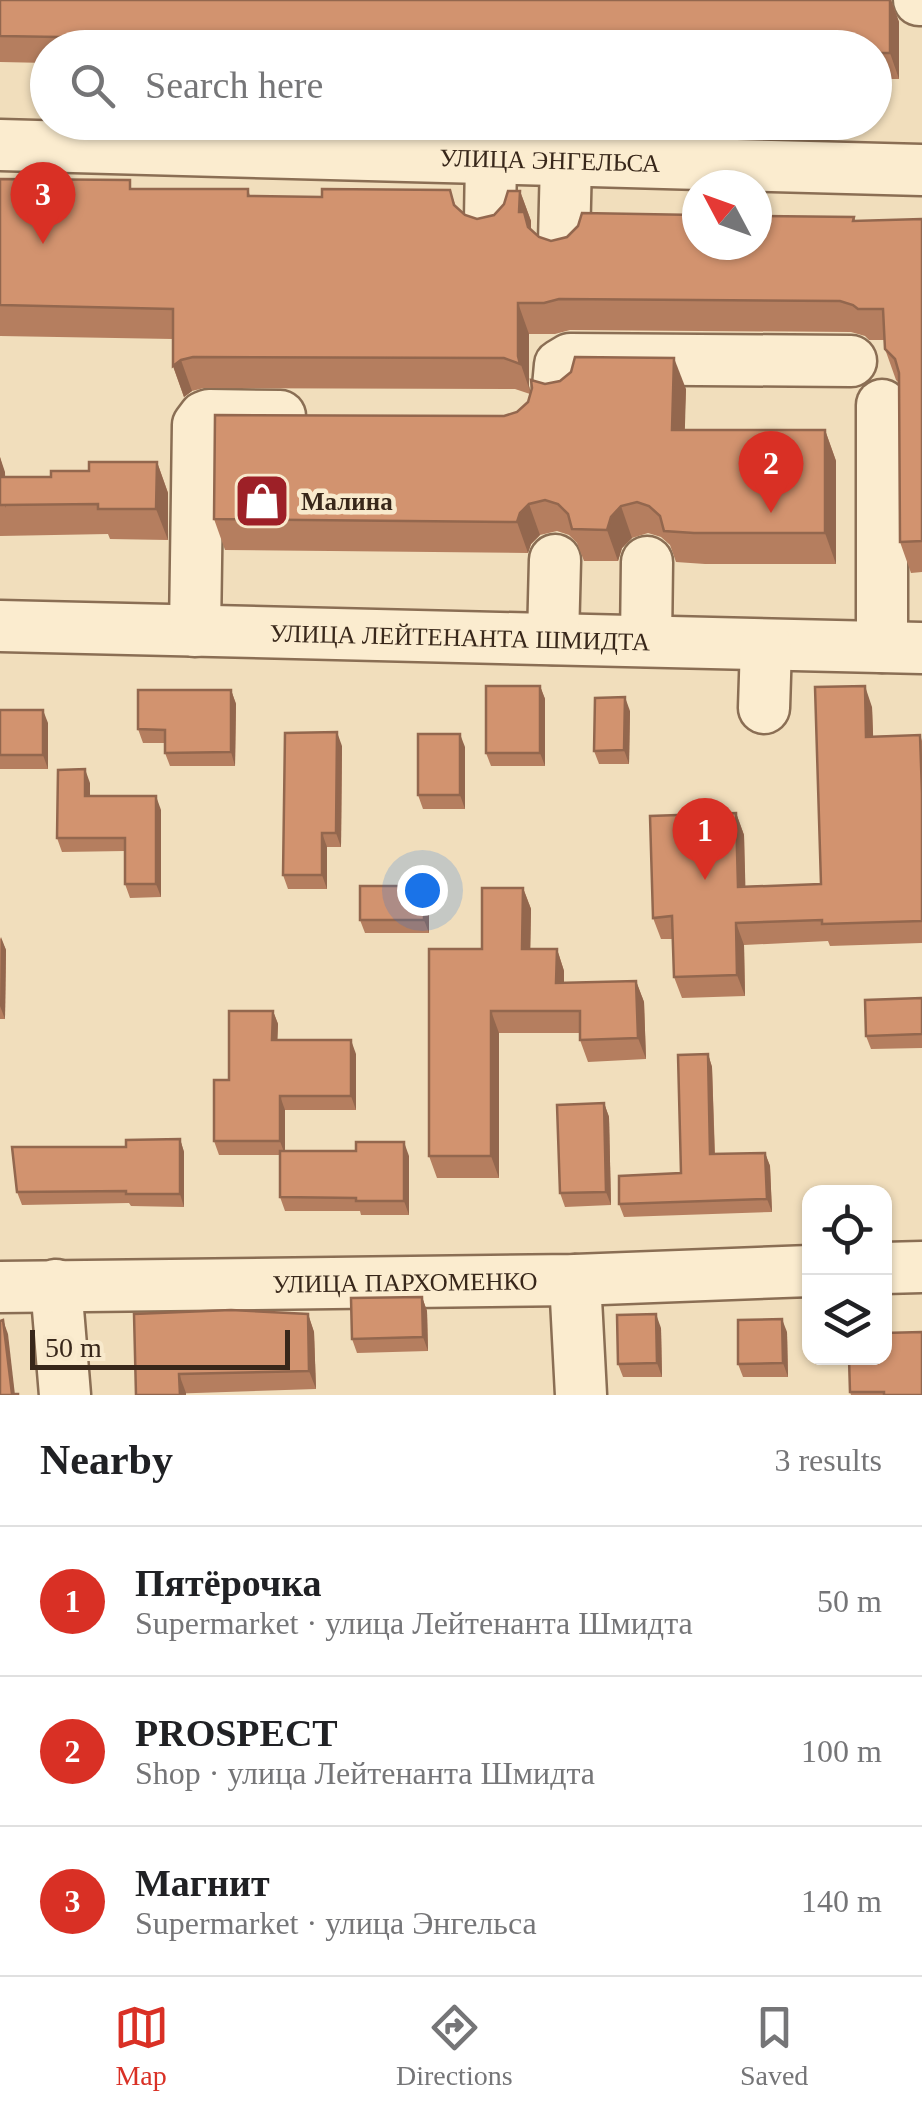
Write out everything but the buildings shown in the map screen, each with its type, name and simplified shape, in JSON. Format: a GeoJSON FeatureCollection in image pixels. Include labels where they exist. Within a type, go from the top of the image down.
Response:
{"type":"FeatureCollection","features":[{"type":"Feature","properties":{"kind":"street","name":"УЛИЦА ЭНГЕЛЬСА"},"geometry":{"type":"LineString","coordinates":[[0,144],[922,170]]}},
{"type":"Feature","properties":{"kind":"street"},"geometry":{"type":"LineString","coordinates":[[490,221],[491,158]]}},
{"type":"Feature","properties":{"kind":"street"},"geometry":{"type":"LineString","coordinates":[[564,243],[566,160]]}},
{"type":"Feature","properties":{"kind":"street"},"geometry":{"type":"LineString","coordinates":[[558,387],[560,365],[570,360],[651,374],[851,361]]}},
{"type":"Feature","properties":{"kind":"street"},"geometry":{"type":"LineString","coordinates":[[882,405],[902,648]]}},
{"type":"Feature","properties":{"kind":"street"},"geometry":{"type":"LineString","coordinates":[[195,631],[200,420],[209,415],[324,416]]}},
{"type":"Feature","properties":{"kind":"street"},"geometry":{"type":"LineString","coordinates":[[553,639],[555,560]]}},
{"type":"Feature","properties":{"kind":"street"},"geometry":{"type":"LineString","coordinates":[[646,641],[648,562]]}},
{"type":"Feature","properties":{"kind":"street","name":"УЛИЦА ЛЕЙТЕНАНТА ШМИДТА"},"geometry":{"type":"LineString","coordinates":[[0,626],[902,648]]}},
{"type":"Feature","properties":{"kind":"street"},"geometry":{"type":"LineString","coordinates":[[764,708],[766,644]]}},
{"type":"Feature","properties":{"kind":"street"},"geometry":{"type":"LineString","coordinates":[[892,1268],[922,1267]]}},
{"type":"Feature","properties":{"kind":"street","name":"УЛИЦА ПАРХОМЕНКО"},"geometry":{"type":"LineString","coordinates":[[0,1287],[575,1280],[802,1271]]}},
{"type":"Feature","properties":{"kind":"street"},"geometry":{"type":"LineString","coordinates":[[575,1280],[581,1395]]}},
{"type":"Feature","properties":{"kind":"street"},"geometry":{"type":"LineString","coordinates":[[56,1285],[65,1395]]}},
{"type":"Feature","properties":{"kind":"place","name":"Магнит"},"geometry":{"type":"Point","coordinates":[43,244]}},
{"type":"Feature","properties":{"kind":"place","name":"Малина"},"geometry":{"type":"Point","coordinates":[262,501]}},
{"type":"Feature","properties":{"kind":"place","name":"PROSPECT"},"geometry":{"type":"Point","coordinates":[771,513]}},
{"type":"Feature","properties":{"kind":"place","name":"Пятёрочка"},"geometry":{"type":"Point","coordinates":[705,880]}}]}
